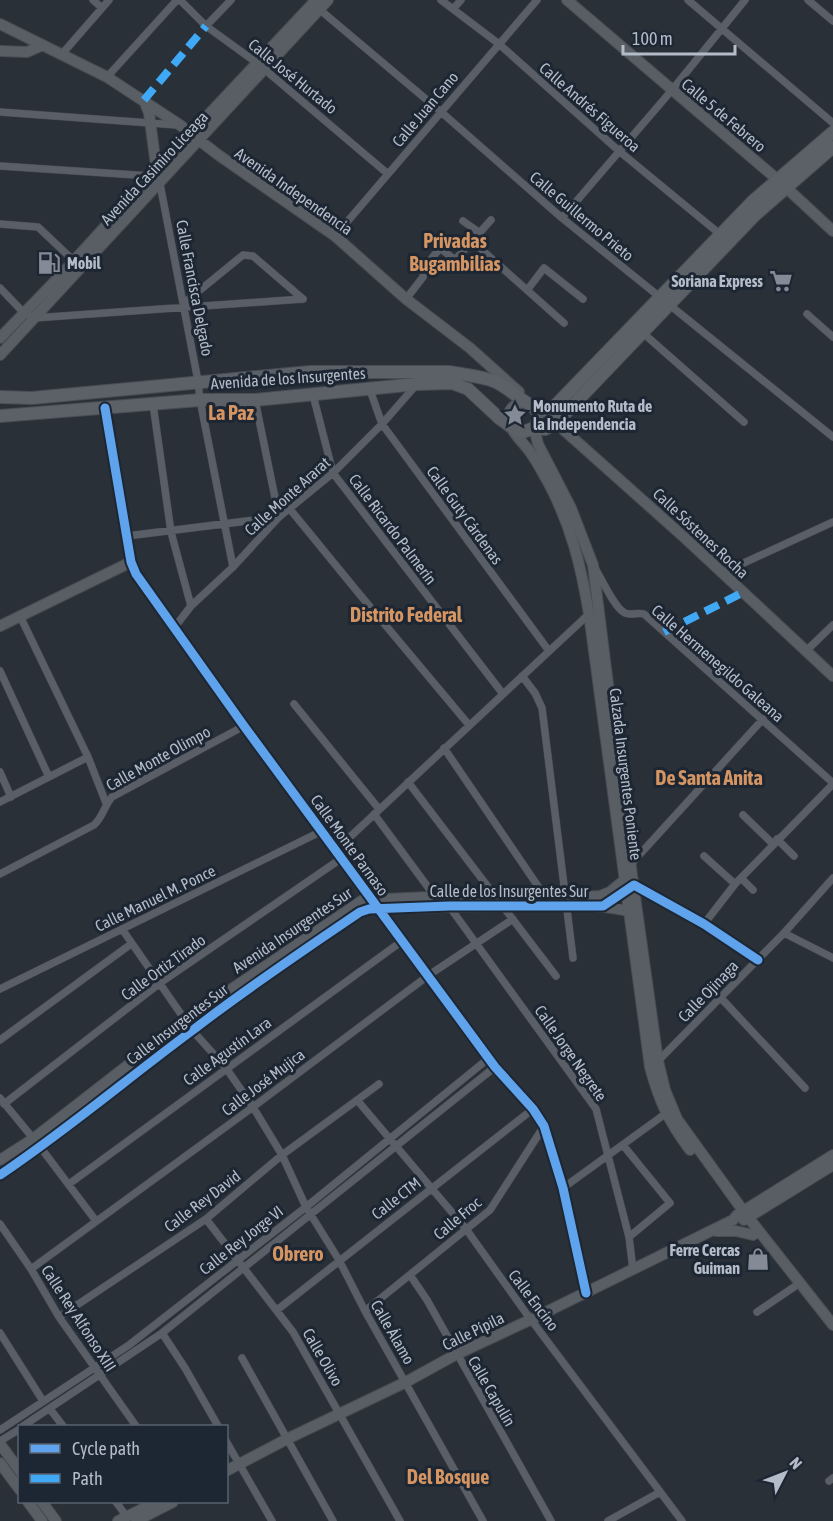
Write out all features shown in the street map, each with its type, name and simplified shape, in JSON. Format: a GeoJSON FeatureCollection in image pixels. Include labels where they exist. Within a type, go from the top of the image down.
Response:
{"type":"FeatureCollection","features":[{"type":"Feature","properties":{"kind":"main road"},"geometry":{"type":"LineString","coordinates":[[550,411],[755,215],[833,132]]}},
{"type":"Feature","properties":{"kind":"main road"},"geometry":{"type":"LineString","coordinates":[[512,427],[523,432],[534,428],[545,429],[556,423],[642,333],[721,235],[753,201],[782,184],[833,147]]}},
{"type":"Feature","properties":{"kind":"main road","name":"Avenida de los Insurgentes"},"geometry":{"type":"LineString","coordinates":[[1,396],[32,398],[310,372],[450,372],[497,383],[539,410],[550,411]]}},
{"type":"Feature","properties":{"kind":"main road","name":"Avenida de los Insurgentes"},"geometry":{"type":"LineString","coordinates":[[0,416],[200,400],[255,400],[417,384],[456,383],[468,389],[512,427]]}},
{"type":"Feature","properties":{"kind":"street"},"geometry":{"type":"LineString","coordinates":[[93,0],[102,8]]}},
{"type":"Feature","properties":{"kind":"street"},"geometry":{"type":"LineString","coordinates":[[62,54],[109,0]]}},
{"type":"Feature","properties":{"kind":"street"},"geometry":{"type":"LineString","coordinates":[[107,77],[179,0]]}},
{"type":"Feature","properties":{"kind":"street","name":"Calle José Hurtado"},"geometry":{"type":"LineString","coordinates":[[179,0],[206,26],[261,66],[388,174]]}},
{"type":"Feature","properties":{"kind":"street"},"geometry":{"type":"LineString","coordinates":[[206,26],[231,0]]}},
{"type":"Feature","properties":{"kind":"street","name":"Avenida Casimiro Liceaga"},"geometry":{"type":"LineString","coordinates":[[0,338],[29,315],[160,184],[195,137],[261,66],[313,4],[328,0]]}},
{"type":"Feature","properties":{"kind":"street","name":"Calle Andrés Figueroa"},"geometry":{"type":"LineString","coordinates":[[441,0],[499,44],[619,151],[721,235]]}},
{"type":"Feature","properties":{"kind":"street"},"geometry":{"type":"LineString","coordinates":[[453,9],[461,0]]}},
{"type":"Feature","properties":{"kind":"street","name":"Calle Juan Cano"},"geometry":{"type":"LineString","coordinates":[[335,236],[537,0]]}},
{"type":"Feature","properties":{"kind":"street","name":"Calle 5 de Febrero"},"geometry":{"type":"LineString","coordinates":[[567,0],[782,184],[833,231]]}},
{"type":"Feature","properties":{"kind":"street"},"geometry":{"type":"LineString","coordinates":[[688,0],[833,123]]}},
{"type":"Feature","properties":{"kind":"street"},"geometry":{"type":"LineString","coordinates":[[562,218],[672,90],[745,0]]}},
{"type":"Feature","properties":{"kind":"street"},"geometry":{"type":"LineString","coordinates":[[808,0],[833,21]]}},
{"type":"Feature","properties":{"kind":"street","name":"Calle Guillermo Prieto"},"geometry":{"type":"LineString","coordinates":[[313,4],[562,218],[833,437]]}},
{"type":"Feature","properties":{"kind":"street","name":"Avenida Independencia"},"geometry":{"type":"LineString","coordinates":[[0,24],[107,77],[144,100],[335,236],[406,299],[484,360],[529,403]]}},
{"type":"Feature","properties":{"kind":"street"},"geometry":{"type":"LineString","coordinates":[[0,51],[27,52],[43,45]]}},
{"type":"Feature","properties":{"kind":"street"},"geometry":{"type":"LineString","coordinates":[[144,100],[149,122]]}},
{"type":"Feature","properties":{"kind":"street"},"geometry":{"type":"LineString","coordinates":[[0,112],[180,125]]}},
{"type":"Feature","properties":{"kind":"street","name":"Calle Francisca Delgado"},"geometry":{"type":"LineString","coordinates":[[149,122],[153,173],[160,184],[233,567]]}},
{"type":"Feature","properties":{"kind":"street","name":"Avenida Casimiro Liceaga"},"geometry":{"type":"LineString","coordinates":[[0,356],[29,315],[74,261],[153,173],[195,137]]}},
{"type":"Feature","properties":{"kind":"street"},"geometry":{"type":"LineString","coordinates":[[0,166],[153,173]]}},
{"type":"Feature","properties":{"kind":"street"},"geometry":{"type":"LineString","coordinates":[[406,299],[423,278],[425,267],[440,248],[455,260],[491,220]]}},
{"type":"Feature","properties":{"kind":"street"},"geometry":{"type":"LineString","coordinates":[[463,221],[480,233]]}},
{"type":"Feature","properties":{"kind":"street"},"geometry":{"type":"LineString","coordinates":[[0,224],[38,227],[74,261]]}},
{"type":"Feature","properties":{"kind":"street"},"geometry":{"type":"LineString","coordinates":[[473,242],[564,322]]}},
{"type":"Feature","properties":{"kind":"street"},"geometry":{"type":"LineString","coordinates":[[0,288],[29,315],[303,299],[247,254],[183,306]]}},
{"type":"Feature","properties":{"kind":"street"},"geometry":{"type":"LineString","coordinates":[[528,289],[544,268],[583,299]]}},
{"type":"Feature","properties":{"kind":"street"},"geometry":{"type":"LineString","coordinates":[[807,314],[833,337]]}},
{"type":"Feature","properties":{"kind":"street"},"geometry":{"type":"LineString","coordinates":[[642,333],[744,422]]}},
{"type":"Feature","properties":{"kind":"street","name":"Calle Monte Ararat"},"geometry":{"type":"LineString","coordinates":[[174,628],[191,606],[233,567],[279,517],[333,472],[382,424],[417,384]]}},
{"type":"Feature","properties":{"kind":"street","name":"Calle Guty Cárdenas"},"geometry":{"type":"LineString","coordinates":[[370,390],[382,424],[549,651]]}},
{"type":"Feature","properties":{"kind":"street","name":"Calle Ricardo Palmerín"},"geometry":{"type":"LineString","coordinates":[[313,394],[333,472],[503,694]]}},
{"type":"Feature","properties":{"kind":"street"},"geometry":{"type":"LineString","coordinates":[[127,537],[279,517],[255,400]]}},
{"type":"Feature","properties":{"kind":"street"},"geometry":{"type":"LineString","coordinates":[[512,427],[509,421],[512,407],[518,403],[529,403],[538,416],[534,428]]}},
{"type":"Feature","properties":{"kind":"street"},"geometry":{"type":"LineString","coordinates":[[153,404],[171,532],[191,606]]}},
{"type":"Feature","properties":{"kind":"street","name":"Calle Monte Parnaso"},"geometry":{"type":"LineString","coordinates":[[105,408],[131,562],[136,574],[378,909],[492,1063],[533,1109],[544,1126],[563,1188],[586,1293]]}},
{"type":"Feature","properties":{"kind":"street","name":"Calle Sóstenes Rocha"},"geometry":{"type":"LineString","coordinates":[[550,411],[556,423],[833,676]]}},
{"type":"Feature","properties":{"kind":"street","name":"Calzada Insurgentes Poniente"},"geometry":{"type":"LineString","coordinates":[[512,427],[534,457],[570,518],[578,553],[629,879],[657,1093],[665,1114],[697,1154],[753,1235],[770,1251],[794,1287],[833,1336]]}},
{"type":"Feature","properties":{"kind":"street","name":"Calzada Insurgentes Poniente"},"geometry":{"type":"LineString","coordinates":[[534,428],[538,444],[592,565],[629,879],[629,911],[654,1064],[677,1119],[697,1154]]}},
{"type":"Feature","properties":{"kind":"street"},"geometry":{"type":"LineString","coordinates":[[289,508],[470,725]]}},
{"type":"Feature","properties":{"kind":"street"},"geometry":{"type":"LineString","coordinates":[[722,573],[833,522]]}},
{"type":"Feature","properties":{"kind":"street"},"geometry":{"type":"LineString","coordinates":[[0,626],[131,562]]}},
{"type":"Feature","properties":{"kind":"street","name":"Calle Hermenegildo Galeana"},"geometry":{"type":"LineString","coordinates":[[592,565],[621,610],[629,615],[644,614],[833,783]]}},
{"type":"Feature","properties":{"kind":"street"},"geometry":{"type":"LineString","coordinates":[[339,854],[376,812],[589,614]]}},
{"type":"Feature","properties":{"kind":"street"},"geometry":{"type":"LineString","coordinates":[[20,616],[88,757],[106,803]]}},
{"type":"Feature","properties":{"kind":"street"},"geometry":{"type":"LineString","coordinates":[[806,651],[833,625]]}},
{"type":"Feature","properties":{"kind":"street"},"geometry":{"type":"LineString","coordinates":[[0,671],[49,777]]}},
{"type":"Feature","properties":{"kind":"street"},"geometry":{"type":"LineString","coordinates":[[522,676],[535,693],[542,708],[573,958]]}},
{"type":"Feature","properties":{"kind":"street"},"geometry":{"type":"LineString","coordinates":[[294,704],[376,812],[436,898]]}},
{"type":"Feature","properties":{"kind":"street"},"geometry":{"type":"LineString","coordinates":[[758,960],[629,879],[763,719]]}},
{"type":"Feature","properties":{"kind":"street","name":"Calle Monte Olimpo"},"geometry":{"type":"LineString","coordinates":[[0,873],[94,825],[103,817],[106,803],[112,797],[244,726]]}},
{"type":"Feature","properties":{"kind":"street"},"geometry":{"type":"LineString","coordinates":[[444,748],[546,898]]}},
{"type":"Feature","properties":{"kind":"street"},"geometry":{"type":"LineString","coordinates":[[0,802],[88,757]]}},
{"type":"Feature","properties":{"kind":"street"},"geometry":{"type":"LineString","coordinates":[[0,772],[11,796]]}},
{"type":"Feature","properties":{"kind":"street"},"geometry":{"type":"LineString","coordinates":[[408,782],[496,894],[556,976]]}},
{"type":"Feature","properties":{"kind":"street"},"geometry":{"type":"LineString","coordinates":[[704,924],[738,881],[833,783]]}},
{"type":"Feature","properties":{"kind":"street"},"geometry":{"type":"LineString","coordinates":[[743,814],[794,856]]}},
{"type":"Feature","properties":{"kind":"street","name":"Calle Manuel M. Ponce"},"geometry":{"type":"LineString","coordinates":[[0,989],[322,831]]}},
{"type":"Feature","properties":{"kind":"street","name":"Calle Ortiz Tirado"},"geometry":{"type":"LineString","coordinates":[[2,1101],[339,854]]}},
{"type":"Feature","properties":{"kind":"street"},"geometry":{"type":"LineString","coordinates":[[704,856],[753,890]]}},
{"type":"Feature","properties":{"kind":"street","name":"Calle Ojinaga"},"geometry":{"type":"LineString","coordinates":[[654,1064],[784,933],[833,878]]}},
{"type":"Feature","properties":{"kind":"street","name":"Calle de los Insurgentes Sur"},"geometry":{"type":"LineString","coordinates":[[378,909],[504,906],[566,901],[600,896],[629,879]]}},
{"type":"Feature","properties":{"kind":"street","name":"Calle de los Insurgentes Sur"},"geometry":{"type":"LineString","coordinates":[[371,899],[496,894],[603,906],[629,879]]}},
{"type":"Feature","properties":{"kind":"street","name":"Avenida Insurgentes Sur"},"geometry":{"type":"LineString","coordinates":[[0,1160],[33,1139],[355,904],[371,899]]}},
{"type":"Feature","properties":{"kind":"street","name":"Calle Jorge Negrete"},"geometry":{"type":"LineString","coordinates":[[449,906],[596,1109],[629,1238],[633,1270]]}},
{"type":"Feature","properties":{"kind":"street"},"geometry":{"type":"LineString","coordinates":[[603,906],[629,911]]}},
{"type":"Feature","properties":{"kind":"street","name":"Calle Insurgentes Sur"},"geometry":{"type":"LineString","coordinates":[[0,1175],[41,1148],[189,1025],[360,912],[378,909]]}},
{"type":"Feature","properties":{"kind":"street","name":"Calle José Mujica"},"geometry":{"type":"LineString","coordinates":[[30,1269],[254,1107],[429,975],[513,919]]}},
{"type":"Feature","properties":{"kind":"street","name":"Calle Álamo"},"geometry":{"type":"LineString","coordinates":[[122,929],[189,1025],[226,1068],[254,1107],[282,1155],[310,1215],[339,1260],[365,1311],[483,1521]]}},
{"type":"Feature","properties":{"kind":"street"},"geometry":{"type":"LineString","coordinates":[[784,933],[833,958]]}},
{"type":"Feature","properties":{"kind":"street","name":"Calle Agustín Lara"},"geometry":{"type":"LineString","coordinates":[[69,1184],[402,941]]}},
{"type":"Feature","properties":{"kind":"street"},"geometry":{"type":"LineString","coordinates":[[0,1040],[132,944]]}},
{"type":"Feature","properties":{"kind":"street"},"geometry":{"type":"LineString","coordinates":[[720,997],[805,1088]]}},
{"type":"Feature","properties":{"kind":"street","name":"Calle Rey Jorge VI"},"geometry":{"type":"LineString","coordinates":[[26,1425],[162,1333],[310,1215],[393,1143],[492,1063]]}},
{"type":"Feature","properties":{"kind":"street","name":"Calle Rey David"},"geometry":{"type":"LineString","coordinates":[[58,1317],[206,1219],[282,1155],[379,1084]]}},
{"type":"Feature","properties":{"kind":"street","name":"Calle Encino"},"geometry":{"type":"LineString","coordinates":[[357,1100],[466,1229],[682,1521]]}},
{"type":"Feature","properties":{"kind":"street"},"geometry":{"type":"LineString","coordinates":[[2,1101],[96,1221]]}},
{"type":"Feature","properties":{"kind":"street","name":"Calle CTM"},"geometry":{"type":"LineString","coordinates":[[277,1310],[533,1109]]}},
{"type":"Feature","properties":{"kind":"street"},"geometry":{"type":"LineString","coordinates":[[563,1188],[665,1114]]}},
{"type":"Feature","properties":{"kind":"street","name":"Calle Froc"},"geometry":{"type":"LineString","coordinates":[[365,1311],[490,1210],[544,1126]]}},
{"type":"Feature","properties":{"kind":"street","name":"Calle Rey Jorge VI"},"geometry":{"type":"LineString","coordinates":[[0,1430],[129,1345],[306,1207],[393,1143]]}},
{"type":"Feature","properties":{"kind":"street"},"geometry":{"type":"LineString","coordinates":[[623,1145],[670,1203],[629,1238]]}},
{"type":"Feature","properties":{"kind":"street","name":"Calle Pípila"},"geometry":{"type":"LineString","coordinates":[[741,1217],[833,1155]]}},
{"type":"Feature","properties":{"kind":"street","name":"Calle Pípila"},"geometry":{"type":"LineString","coordinates":[[228,1470],[406,1382],[455,1354],[741,1217],[833,1166]]}},
{"type":"Feature","properties":{"kind":"street","name":"Calzada Insurgentes Poniente"},"geometry":{"type":"LineString","coordinates":[[741,1217],[833,1325]]}},
{"type":"Feature","properties":{"kind":"street","name":"Calle Olivo"},"geometry":{"type":"LineString","coordinates":[[206,1219],[293,1332],[400,1521]]}},
{"type":"Feature","properties":{"kind":"street","name":"Calle Rey Alfonso XIII"},"geometry":{"type":"LineString","coordinates":[[0,1224],[58,1317],[135,1425]]}},
{"type":"Feature","properties":{"kind":"street"},"geometry":{"type":"LineString","coordinates":[[713,1231],[736,1231],[753,1235]]}},
{"type":"Feature","properties":{"kind":"street","name":"Calle Capulín"},"geometry":{"type":"LineString","coordinates":[[410,1275],[427,1300],[455,1354],[551,1521]]}},
{"type":"Feature","properties":{"kind":"street"},"geometry":{"type":"LineString","coordinates":[[757,1312],[794,1287]]}},
{"type":"Feature","properties":{"kind":"street"},"geometry":{"type":"LineString","coordinates":[[0,1332],[43,1401]]}},
{"type":"Feature","properties":{"kind":"street"},"geometry":{"type":"LineString","coordinates":[[162,1333],[217,1425]]}},
{"type":"Feature","properties":{"kind":"street"},"geometry":{"type":"LineString","coordinates":[[242,1358],[333,1521]]}},
{"type":"Feature","properties":{"kind":"street"},"geometry":{"type":"LineString","coordinates":[[50,1409],[62,1425]]}},
{"type":"Feature","properties":{"kind":"street","name":"Calle Rey Jorge VI"},"geometry":{"type":"LineString","coordinates":[[0,1443],[18,1430]]}},
{"type":"Feature","properties":{"kind":"street"},"geometry":{"type":"LineString","coordinates":[[0,1443],[18,1467]]}},
{"type":"Feature","properties":{"kind":"street"},"geometry":{"type":"LineString","coordinates":[[228,1444],[272,1521]]}},
{"type":"Feature","properties":{"kind":"street"},"geometry":{"type":"LineString","coordinates":[[0,1463],[18,1487]]}},
{"type":"Feature","properties":{"kind":"street"},"geometry":{"type":"LineString","coordinates":[[612,1520],[660,1492]]}},
{"type":"Feature","properties":{"kind":"street"},"geometry":{"type":"LineString","coordinates":[[29,1503],[42,1521]]}},
{"type":"Feature","properties":{"kind":"street"},"geometry":{"type":"LineString","coordinates":[[43,1503],[56,1521]]}},
{"type":"Feature","properties":{"kind":"street"},"geometry":{"type":"LineString","coordinates":[[117,1503],[127,1520]]}},
{"type":"Feature","properties":{"kind":"street"},"geometry":{"type":"LineString","coordinates":[[127,1520],[154,1503]]}},
{"type":"Feature","properties":{"kind":"street"},"geometry":{"type":"LineString","coordinates":[[127,1520],[170,1503]]}},
{"type":"Feature","properties":{"kind":"marked path"},"geometry":{"type":"LineString","coordinates":[[144,100],[206,26]]}},
{"type":"Feature","properties":{"kind":"marked path"},"geometry":{"type":"LineString","coordinates":[[664,632],[744,592]]}},
{"type":"Feature","properties":{"kind":"cycle path"},"geometry":{"type":"LineString","coordinates":[[105,408],[131,562],[136,574],[244,726],[495,1067],[533,1109],[544,1126],[563,1188],[586,1293]]}},
{"type":"Feature","properties":{"kind":"cycle path"},"geometry":{"type":"LineString","coordinates":[[0,1175],[234,999],[360,912],[369,909],[449,906],[603,906],[634,885],[704,924],[758,960]]}},
{"type":"Feature","properties":{"kind":"place","name":"Mobil"},"geometry":{"type":"Point","coordinates":[49,263]}},
{"type":"Feature","properties":{"kind":"place","name":"Soriana Express"},"geometry":{"type":"Point","coordinates":[781,281]}},
{"type":"Feature","properties":{"kind":"place","name":"Monumento Ruta de la Independencia"},"geometry":{"type":"Point","coordinates":[515,415]}},
{"type":"Feature","properties":{"kind":"place","name":"Ferre Cercas Guiman"},"geometry":{"type":"Point","coordinates":[758,1259]}},
{"type":"Feature","properties":{"kind":"district","name":"Privadas Bugambilias"},"geometry":{"type":"Point","coordinates":[455,252]}},
{"type":"Feature","properties":{"kind":"district","name":"La Paz"},"geometry":{"type":"Point","coordinates":[231,413]}},
{"type":"Feature","properties":{"kind":"district","name":"Distrito Federal"},"geometry":{"type":"Point","coordinates":[406,615]}},
{"type":"Feature","properties":{"kind":"district","name":"De Santa Anita"},"geometry":{"type":"Point","coordinates":[709,778]}},
{"type":"Feature","properties":{"kind":"district","name":"Obrero"},"geometry":{"type":"Point","coordinates":[298,1254]}},
{"type":"Feature","properties":{"kind":"district","name":"Del Bosque"},"geometry":{"type":"Point","coordinates":[448,1477]}}]}
